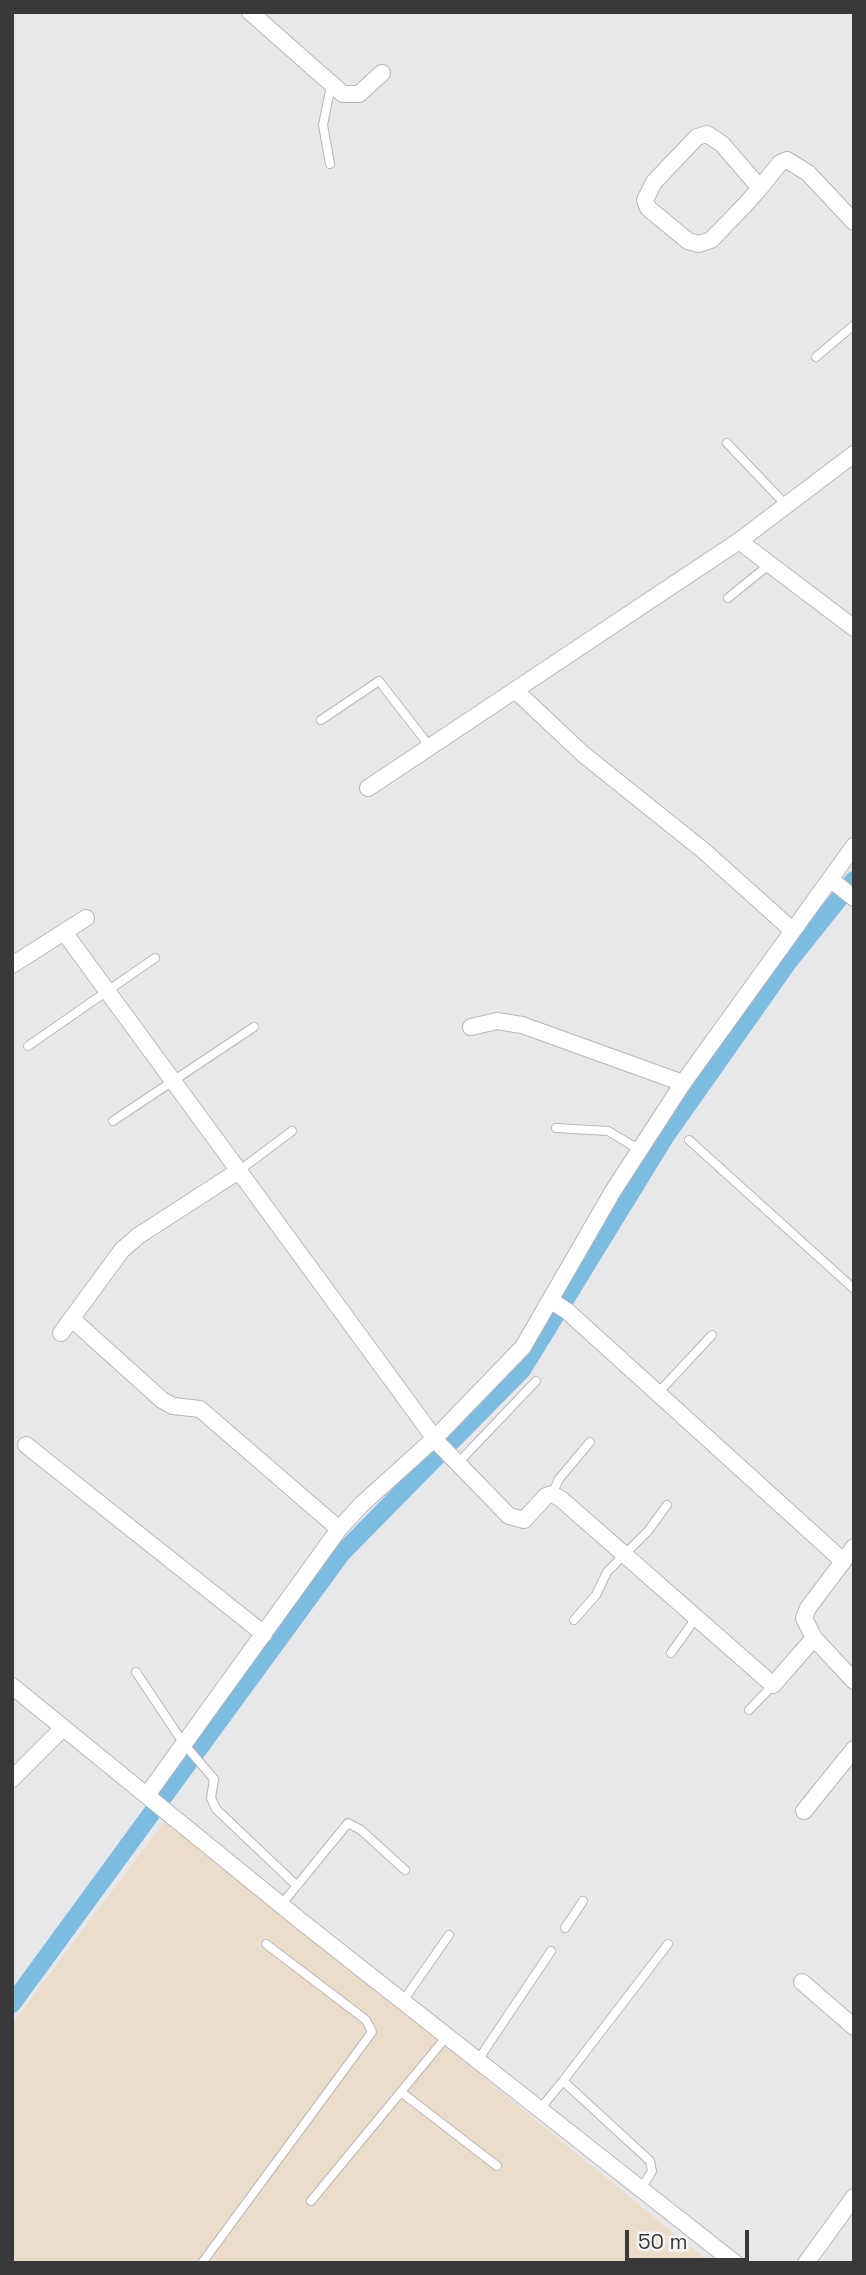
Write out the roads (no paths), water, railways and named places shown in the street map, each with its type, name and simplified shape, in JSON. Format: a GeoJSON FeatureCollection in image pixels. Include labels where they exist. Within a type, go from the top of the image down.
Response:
{"type":"FeatureCollection","features":[{"type":"Feature","properties":{"kind":"street"},"geometry":{"type":"LineString","coordinates":[[250,12],[343,94],[352,96],[382,73]]}},
{"type":"Feature","properties":{"kind":"street"},"geometry":{"type":"LineString","coordinates":[[760,188],[722,144],[707,134],[697,137],[654,181],[645,200],[648,208],[688,241],[699,244],[710,240],[760,188],[780,163],[795,163],[854,222]]}},
{"type":"Feature","properties":{"kind":"street"},"geometry":{"type":"LineString","coordinates":[[368,788],[517,692],[739,541],[854,454]]}},
{"type":"Feature","properties":{"kind":"street"},"geometry":{"type":"LineString","coordinates":[[739,541],[854,628]]}},
{"type":"Feature","properties":{"kind":"street"},"geometry":{"type":"LineString","coordinates":[[517,692],[583,754],[704,851],[792,930]]}},
{"type":"Feature","properties":{"kind":"street"},"geometry":{"type":"LineString","coordinates":[[155,1801],[264,1634],[339,1530],[362,1504],[445,1450],[558,1305],[640,1150],[683,1083],[792,930],[832,881],[854,846]]}},
{"type":"Feature","properties":{"kind":"street"},"geometry":{"type":"LineString","coordinates":[[832,881],[852,897]]}},
{"type":"Feature","properties":{"kind":"street"},"geometry":{"type":"LineString","coordinates":[[12,965],[86,918]]}},
{"type":"Feature","properties":{"kind":"street"},"geometry":{"type":"LineString","coordinates":[[64,932],[445,1450],[516,1520],[524,1520],[546,1496],[552,1494],[773,1685],[814,1638]]}},
{"type":"Feature","properties":{"kind":"street"},"geometry":{"type":"LineString","coordinates":[[471,1027],[497,1021],[522,1024],[683,1083]]}},
{"type":"Feature","properties":{"kind":"street"},"geometry":{"type":"LineString","coordinates":[[61,1332],[122,1250],[138,1236],[240,1170]]}},
{"type":"Feature","properties":{"kind":"street"},"geometry":{"type":"LineString","coordinates":[[558,1305],[843,1561]]}},
{"type":"Feature","properties":{"kind":"street"},"geometry":{"type":"LineString","coordinates":[[72,1319],[162,1400],[173,1406],[190,1405],[200,1409],[339,1530]]}},
{"type":"Feature","properties":{"kind":"street"},"geometry":{"type":"LineString","coordinates":[[26,1444],[264,1634]]}},
{"type":"Feature","properties":{"kind":"street"},"geometry":{"type":"LineString","coordinates":[[854,1547],[808,1608],[804,1618],[814,1638],[854,1681]]}},
{"type":"Feature","properties":{"kind":"street"},"geometry":{"type":"LineString","coordinates":[[12,1686],[281,1905],[735,2263]]}},
{"type":"Feature","properties":{"kind":"street"},"geometry":{"type":"LineString","coordinates":[[12,1779],[62,1729]]}},
{"type":"Feature","properties":{"kind":"street"},"geometry":{"type":"LineString","coordinates":[[803,1811],[854,1749]]}},
{"type":"Feature","properties":{"kind":"street"},"geometry":{"type":"LineString","coordinates":[[802,1982],[854,2027]]}},
{"type":"Feature","properties":{"kind":"street"},"geometry":{"type":"LineString","coordinates":[[806,2263],[854,2197]]}},
{"type":"Feature","properties":{"kind":"lane"},"geometry":{"type":"LineString","coordinates":[[330,164],[323,125],[331,85]]}},
{"type":"Feature","properties":{"kind":"lane"},"geometry":{"type":"LineString","coordinates":[[816,358],[854,325]]}},
{"type":"Feature","properties":{"kind":"lane"},"geometry":{"type":"LineString","coordinates":[[727,443],[786,505]]}},
{"type":"Feature","properties":{"kind":"lane"},"geometry":{"type":"LineString","coordinates":[[728,598],[770,564]]}},
{"type":"Feature","properties":{"kind":"lane"},"geometry":{"type":"LineString","coordinates":[[321,720],[379,681],[431,748]]}},
{"type":"Feature","properties":{"kind":"lane"},"geometry":{"type":"LineString","coordinates":[[28,1046],[155,958]]}},
{"type":"Feature","properties":{"kind":"lane"},"geometry":{"type":"LineString","coordinates":[[113,1121],[254,1027]]}},
{"type":"Feature","properties":{"kind":"lane"},"geometry":{"type":"LineString","coordinates":[[556,1128],[608,1131],[640,1150]]}},
{"type":"Feature","properties":{"kind":"lane"},"geometry":{"type":"LineString","coordinates":[[240,1170],[292,1131]]}},
{"type":"Feature","properties":{"kind":"lane"},"geometry":{"type":"LineString","coordinates":[[689,1140],[854,1289]]}},
{"type":"Feature","properties":{"kind":"lane"},"geometry":{"type":"LineString","coordinates":[[658,1393],[712,1335]]}},
{"type":"Feature","properties":{"kind":"lane"},"geometry":{"type":"LineString","coordinates":[[445,1450],[536,1381]]}},
{"type":"Feature","properties":{"kind":"lane"},"geometry":{"type":"LineString","coordinates":[[552,1494],[559,1479],[590,1442]]}},
{"type":"Feature","properties":{"kind":"lane"},"geometry":{"type":"LineString","coordinates":[[574,1620],[596,1595],[607,1572],[622,1553],[648,1531],[667,1505]]}},
{"type":"Feature","properties":{"kind":"lane"},"geometry":{"type":"LineString","coordinates":[[671,1653],[696,1618]]}},
{"type":"Feature","properties":{"kind":"lane"},"geometry":{"type":"LineString","coordinates":[[136,1672],[188,1748],[214,1779],[211,1798],[216,1809],[295,1884]]}},
{"type":"Feature","properties":{"kind":"lane"},"geometry":{"type":"LineString","coordinates":[[749,1710],[773,1685]]}},
{"type":"Feature","properties":{"kind":"lane"},"geometry":{"type":"LineString","coordinates":[[281,1905],[295,1884],[348,1823],[362,1830],[405,1870]]}},
{"type":"Feature","properties":{"kind":"lane"},"geometry":{"type":"LineString","coordinates":[[565,1928],[583,1901]]}},
{"type":"Feature","properties":{"kind":"lane"},"geometry":{"type":"LineString","coordinates":[[403,2001],[449,1935]]}},
{"type":"Feature","properties":{"kind":"lane"},"geometry":{"type":"LineString","coordinates":[[202,2263],[372,2032],[366,2020],[266,1944]]}},
{"type":"Feature","properties":{"kind":"lane"},"geometry":{"type":"LineString","coordinates":[[540,2109],[668,1944]]}},
{"type":"Feature","properties":{"kind":"lane"},"geometry":{"type":"LineString","coordinates":[[478,2060],[551,1951]]}},
{"type":"Feature","properties":{"kind":"lane"},"geometry":{"type":"LineString","coordinates":[[312,2201],[447,2036]]}},
{"type":"Feature","properties":{"kind":"lane"},"geometry":{"type":"LineString","coordinates":[[563,2081],[650,2161],[652,2171],[641,2189]]}},
{"type":"Feature","properties":{"kind":"lane"},"geometry":{"type":"LineString","coordinates":[[401,2092],[497,2166]]}},
{"type":"Feature","properties":{"kind":"waterway"},"geometry":{"type":"LineString","coordinates":[[12,2004],[342,1553],[522,1370],[665,1137],[789,961],[854,880]]}}]}
